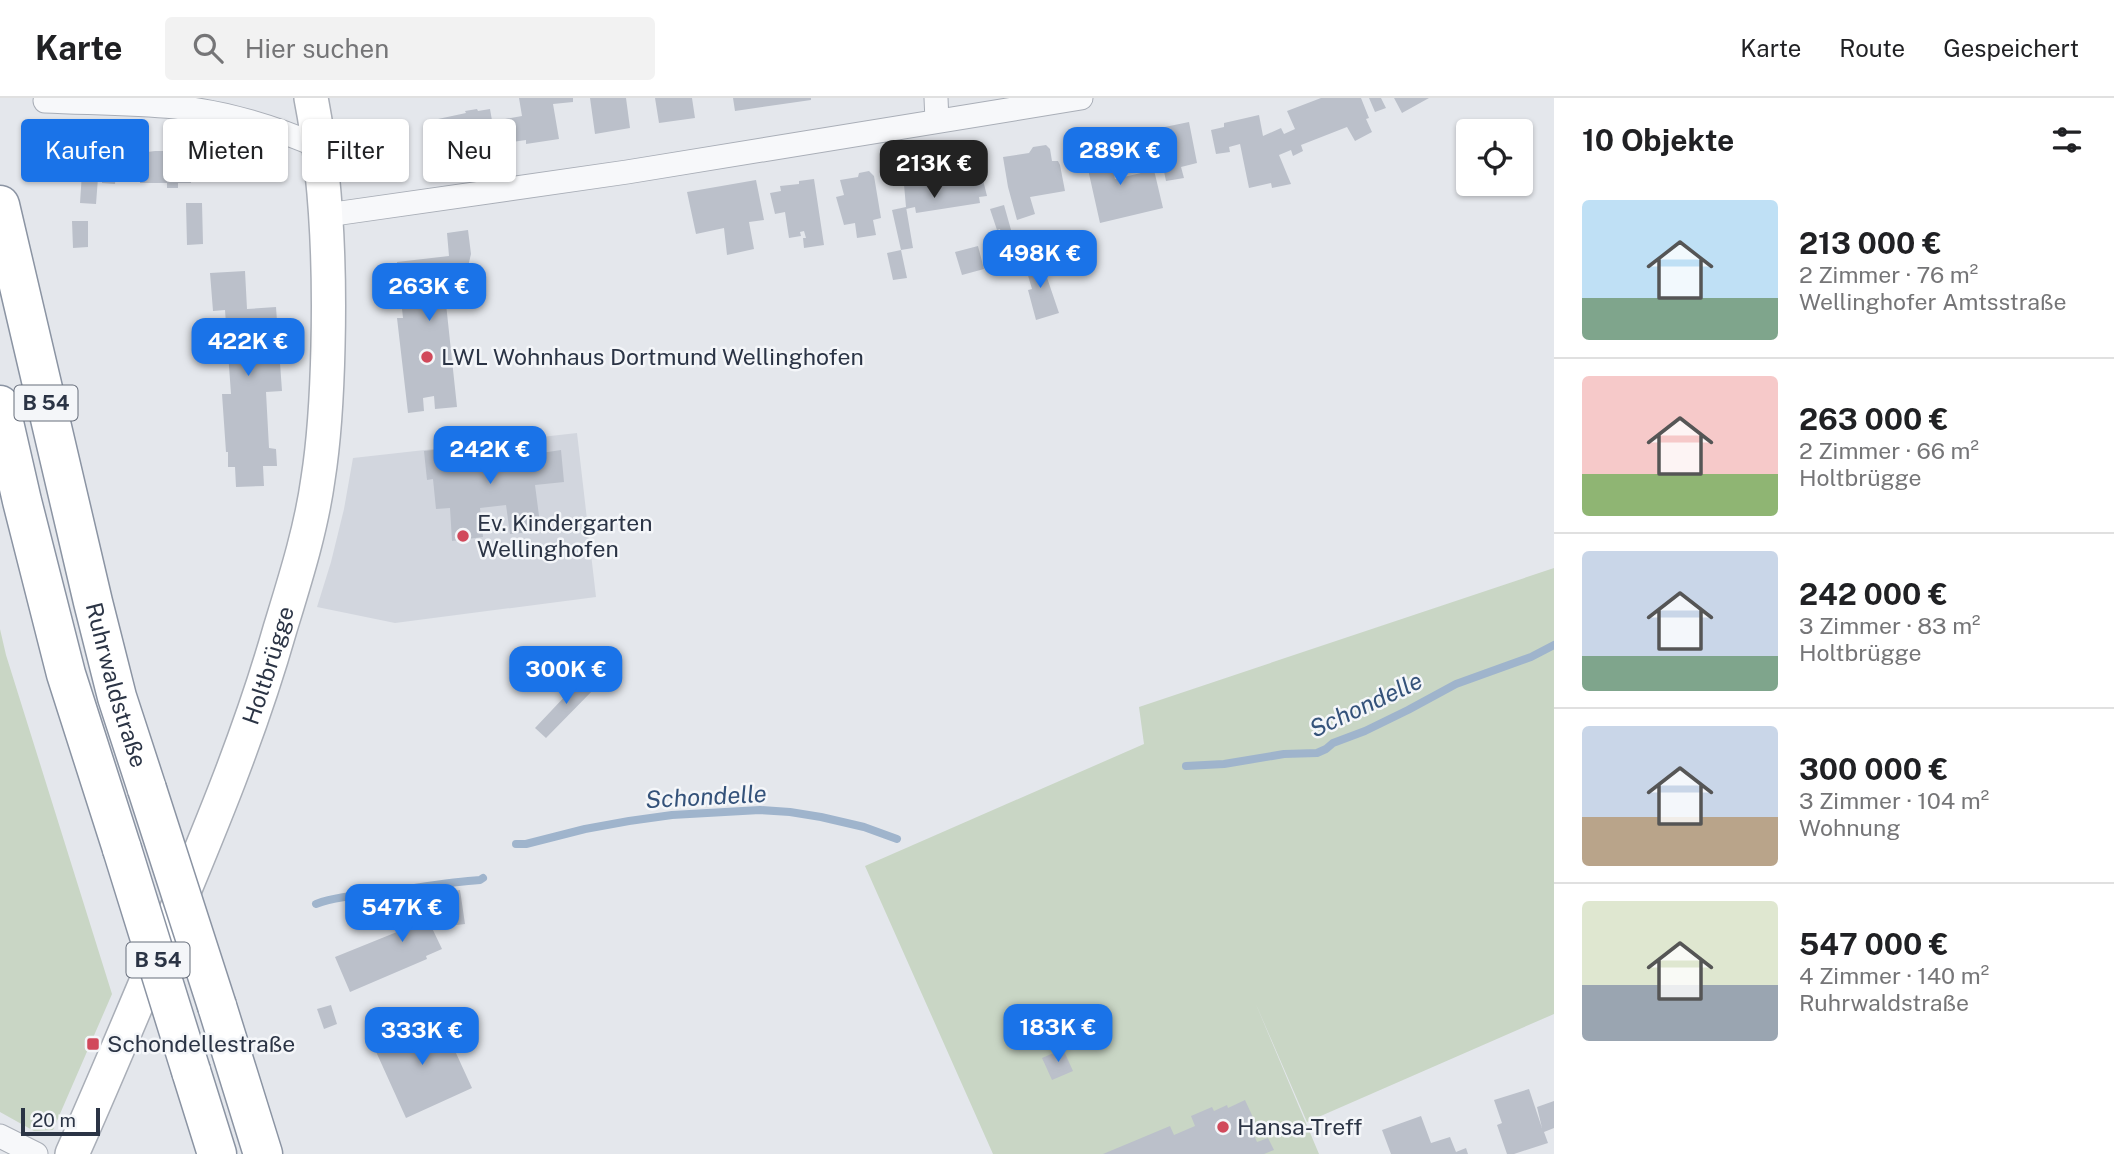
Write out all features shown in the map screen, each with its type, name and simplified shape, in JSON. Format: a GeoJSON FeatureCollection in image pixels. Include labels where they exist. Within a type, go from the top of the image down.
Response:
{"type":"FeatureCollection","features":[{"type":"Feature","properties":{"kind":"highway","name":"Ruhrwaldstraße"},"geometry":{"type":"LineString","coordinates":[[0,205],[117,697],[263,1154]]}},
{"type":"Feature","properties":{"kind":"highway","name":"Ruhrwaldstraße"},"geometry":{"type":"LineString","coordinates":[[0,405],[66,674],[218,1154]]}},
{"type":"Feature","properties":{"kind":"main road","name":"Holtbrügge"},"geometry":{"type":"LineString","coordinates":[[311,98],[315,119]]}},
{"type":"Feature","properties":{"kind":"main road","name":"Holtbrügge"},"geometry":{"type":"LineString","coordinates":[[72,1154],[243,748],[303,550],[318,481],[326,414],[330,296],[324,182]]}},
{"type":"Feature","properties":{"kind":"street"},"geometry":{"type":"LineString","coordinates":[[936,98],[937,121]]}},
{"type":"Feature","properties":{"kind":"street"},"geometry":{"type":"LineString","coordinates":[[327,215],[626,172],[1081,98]]}},
{"type":"Feature","properties":{"kind":"street"},"geometry":{"type":"LineString","coordinates":[[45,101],[175,107],[214,114],[302,139]]}},
{"type":"Feature","properties":{"kind":"street"},"geometry":{"type":"LineString","coordinates":[[0,1136],[36,1154]]}},
{"type":"Feature","properties":{"kind":"shaded area","name":"Ev. Kindergarten Wellinghofen"},"geometry":{"type":"Polygon","coordinates":[[[577,433],[596,597],[395,623],[317,607],[344,509],[353,458],[577,433]]]}},
{"type":"Feature","properties":{"kind":"green space"},"geometry":{"type":"Polygon","coordinates":[[[1554,568],[1554,1014],[1307,1122],[1255,1002],[1319,1154],[993,1154],[865,866],[1144,744],[1139,707],[1554,568]]]}},
{"type":"Feature","properties":{"kind":"green space"},"geometry":{"type":"Polygon","coordinates":[[[0,629],[112,994],[53,1130],[34,1131],[0,1112],[0,629]]]}},
{"type":"Feature","properties":{"kind":"building"},"geometry":{"type":"Polygon","coordinates":[[[519,98],[573,98],[573,102],[553,104],[559,139],[526,144],[526,140],[516,141],[516,119],[505,119],[522,116],[519,98]]]}},
{"type":"Feature","properties":{"kind":"building"},"geometry":{"type":"Polygon","coordinates":[[[590,98],[626,98],[630,128],[595,134],[590,98]]]}},
{"type":"Feature","properties":{"kind":"building"},"geometry":{"type":"Polygon","coordinates":[[[655,98],[692,98],[695,118],[659,123],[655,98]]]}},
{"type":"Feature","properties":{"kind":"building"},"geometry":{"type":"Polygon","coordinates":[[[733,98],[811,98],[811,100],[735,111],[733,98]]]}},
{"type":"Feature","properties":{"kind":"building"},"geometry":{"type":"Polygon","coordinates":[[[1321,98],[1361,98],[1372,132],[1355,141],[1347,127],[1301,145],[1303,151],[1293,156],[1291,150],[1279,155],[1291,184],[1272,188],[1271,183],[1249,188],[1240,144],[1229,147],[1230,152],[1216,154],[1211,130],[1224,127],[1224,123],[1259,115],[1263,136],[1281,128],[1284,134],[1295,129],[1287,111],[1321,98]]]}},
{"type":"Feature","properties":{"kind":"building"},"geometry":{"type":"Polygon","coordinates":[[[1369,98],[1381,98],[1386,108],[1375,112],[1369,98]]]}},
{"type":"Feature","properties":{"kind":"building"},"geometry":{"type":"Polygon","coordinates":[[[1394,98],[1429,98],[1402,113],[1394,98]]]}},
{"type":"Feature","properties":{"kind":"building"},"geometry":{"type":"Polygon","coordinates":[[[490,109],[492,119],[438,119],[466,113],[465,111],[490,109]]]}},
{"type":"Feature","properties":{"kind":"building"},"geometry":{"type":"Polygon","coordinates":[[[1189,122],[1197,163],[1181,167],[1184,178],[1166,181],[1155,129],[1189,122]]]}},
{"type":"Feature","properties":{"kind":"building"},"geometry":{"type":"Polygon","coordinates":[[[1107,142],[1115,179],[1154,170],[1163,208],[1100,223],[1083,147],[1107,142]]]}},
{"type":"Feature","properties":{"kind":"building"},"geometry":{"type":"Polygon","coordinates":[[[1046,145],[1050,149],[1052,161],[1058,161],[1060,165],[1065,191],[1030,197],[1035,214],[1017,220],[1003,157],[1029,153],[1033,147],[1046,145]]]}},
{"type":"Feature","properties":{"kind":"building"},"geometry":{"type":"Polygon","coordinates":[[[163,151],[163,182],[191,183],[178,183],[178,188],[167,188],[167,183],[140,183],[149,182],[149,152],[163,151]]]}},
{"type":"Feature","properties":{"kind":"building"},"geometry":{"type":"Polygon","coordinates":[[[978,160],[987,196],[979,197],[980,203],[916,213],[915,207],[906,209],[913,248],[901,250],[892,210],[906,207],[903,173],[978,160]]]}},
{"type":"Feature","properties":{"kind":"building"},"geometry":{"type":"Polygon","coordinates":[[[869,171],[874,176],[881,218],[873,220],[876,235],[857,238],[855,223],[844,225],[836,197],[844,195],[840,180],[858,177],[859,173],[869,171]]]}},
{"type":"Feature","properties":{"kind":"building"},"geometry":{"type":"Polygon","coordinates":[[[814,179],[824,245],[804,248],[804,231],[800,232],[801,236],[789,238],[785,212],[775,214],[770,193],[781,191],[780,186],[814,179]]]}},
{"type":"Feature","properties":{"kind":"building"},"geometry":{"type":"Polygon","coordinates":[[[756,180],[764,220],[749,222],[754,249],[727,255],[724,228],[696,234],[687,192],[756,180]]]}},
{"type":"Feature","properties":{"kind":"building"},"geometry":{"type":"Polygon","coordinates":[[[81,182],[98,182],[96,204],[80,203],[81,182]]]}},
{"type":"Feature","properties":{"kind":"building"},"geometry":{"type":"Polygon","coordinates":[[[186,203],[202,203],[203,244],[187,245],[186,203]]]}},
{"type":"Feature","properties":{"kind":"building"},"geometry":{"type":"Polygon","coordinates":[[[1004,205],[1013,237],[1003,240],[990,209],[1004,205]]]}},
{"type":"Feature","properties":{"kind":"building"},"geometry":{"type":"Polygon","coordinates":[[[72,221],[88,221],[88,247],[73,248],[72,221]]]}},
{"type":"Feature","properties":{"kind":"building","name":"LWL Wohnhaus Dortmund Wellinghofen"},"geometry":{"type":"Polygon","coordinates":[[[468,230],[471,254],[464,283],[444,285],[457,407],[435,409],[434,396],[423,398],[424,411],[408,413],[397,318],[403,318],[400,290],[394,291],[392,271],[398,271],[397,262],[449,256],[447,233],[468,230]]]}},
{"type":"Feature","properties":{"kind":"building"},"geometry":{"type":"Polygon","coordinates":[[[978,246],[984,269],[962,275],[955,252],[978,246]]]}},
{"type":"Feature","properties":{"kind":"building"},"geometry":{"type":"Polygon","coordinates":[[[901,250],[907,278],[893,280],[887,253],[901,250]]]}},
{"type":"Feature","properties":{"kind":"building"},"geometry":{"type":"Polygon","coordinates":[[[1040,257],[1059,313],[1036,320],[1028,290],[1032,289],[1024,262],[1040,257]]]}},
{"type":"Feature","properties":{"kind":"building"},"geometry":{"type":"Polygon","coordinates":[[[245,271],[247,309],[276,307],[282,391],[266,392],[269,448],[276,449],[277,466],[263,466],[264,486],[236,487],[235,467],[228,467],[222,394],[231,394],[225,310],[213,311],[210,273],[245,271]]]}},
{"type":"Feature","properties":{"kind":"building"},"geometry":{"type":"Polygon","coordinates":[[[479,445],[481,456],[527,449],[528,455],[561,450],[564,482],[535,485],[541,531],[510,534],[506,505],[480,508],[483,537],[452,541],[450,508],[436,509],[433,479],[427,480],[424,451],[479,445]]]}},
{"type":"Feature","properties":{"kind":"building"},"geometry":{"type":"Polygon","coordinates":[[[585,675],[597,686],[546,738],[535,728],[585,675]]]}},
{"type":"Feature","properties":{"kind":"building"},"geometry":{"type":"Polygon","coordinates":[[[460,890],[465,924],[432,928],[442,949],[426,956],[427,959],[350,992],[335,957],[429,919],[425,894],[460,890]]]}},
{"type":"Feature","properties":{"kind":"building"},"geometry":{"type":"Polygon","coordinates":[[[331,1005],[337,1024],[324,1029],[317,1009],[331,1005]]]}},
{"type":"Feature","properties":{"kind":"building"},"geometry":{"type":"Polygon","coordinates":[[[439,1016],[472,1088],[406,1118],[373,1045],[439,1016]]]}},
{"type":"Feature","properties":{"kind":"building"},"geometry":{"type":"Polygon","coordinates":[[[1063,1049],[1073,1071],[1052,1080],[1042,1058],[1063,1049]]]}},
{"type":"Feature","properties":{"kind":"building"},"geometry":{"type":"Polygon","coordinates":[[[1529,1089],[1542,1128],[1537,1107],[1554,1101],[1554,1128],[1544,1132],[1548,1143],[1507,1154],[1497,1125],[1502,1123],[1494,1100],[1529,1089]]]}},
{"type":"Feature","properties":{"kind":"building","name":"Hansa-Treff"},"geometry":{"type":"Polygon","coordinates":[[[1245,1100],[1257,1126],[1251,1128],[1257,1142],[1268,1138],[1274,1150],[1264,1154],[1103,1154],[1170,1126],[1174,1135],[1195,1126],[1191,1116],[1212,1107],[1214,1111],[1227,1105],[1228,1108],[1245,1100]]]}},
{"type":"Feature","properties":{"kind":"building"},"geometry":{"type":"Polygon","coordinates":[[[1421,1116],[1431,1143],[1450,1137],[1456,1152],[1466,1148],[1468,1154],[1391,1154],[1382,1130],[1421,1116]]]}},
{"type":"Feature","properties":{"kind":"waterway","name":"Schondelle"},"geometry":{"type":"LineString","coordinates":[[1186,766],[1224,764],[1284,754],[1317,753],[1456,684],[1531,657],[1554,645]]}},
{"type":"Feature","properties":{"kind":"waterway","name":"Schondelle"},"geometry":{"type":"LineString","coordinates":[[516,844],[526,844],[585,829],[672,815],[760,810],[821,817],[864,827],[897,839]]}},
{"type":"Feature","properties":{"kind":"waterway","name":"Schondelle"},"geometry":{"type":"LineString","coordinates":[[316,904],[342,897],[483,878]]}},
{"type":"Feature","properties":{"kind":"place","name":"LWL Wohnhaus Dortmund Wellinghofen"},"geometry":{"type":"Point","coordinates":[427,357]}},
{"type":"Feature","properties":{"kind":"place","name":"Ev. Kindergarten Wellinghofen"},"geometry":{"type":"Point","coordinates":[463,536]}},
{"type":"Feature","properties":{"kind":"place","name":"Schondellestraße"},"geometry":{"type":"Point","coordinates":[93,1044]}},
{"type":"Feature","properties":{"kind":"place","name":"Hansa-Treff"},"geometry":{"type":"Point","coordinates":[1223,1127]}}]}
